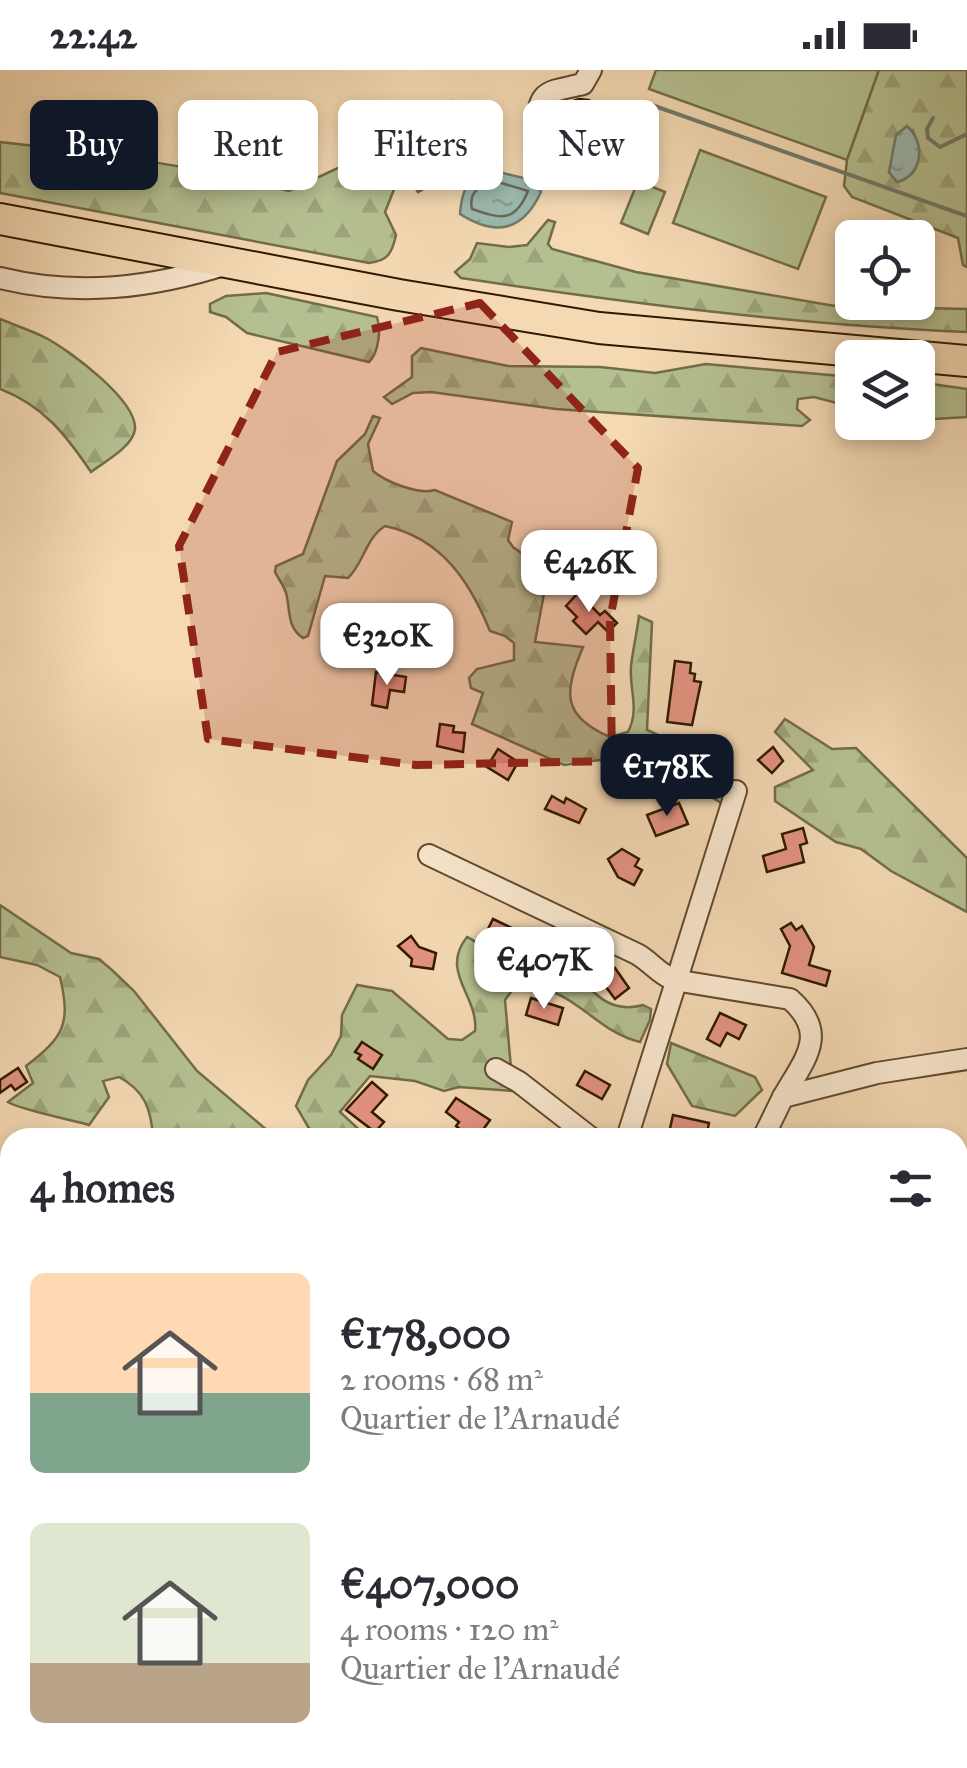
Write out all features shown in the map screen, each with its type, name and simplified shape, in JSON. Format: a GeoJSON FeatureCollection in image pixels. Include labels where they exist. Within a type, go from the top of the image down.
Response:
{"type":"FeatureCollection","features":[{"type":"Feature","properties":{"kind":"highway"},"geometry":{"type":"LineString","coordinates":[[0,219],[400,295],[598,328],[967,361]]}},
{"type":"Feature","properties":{"kind":"street"},"geometry":{"type":"LineString","coordinates":[[540,100],[548,92],[583,84],[591,70]]}},
{"type":"Feature","properties":{"kind":"street"},"geometry":{"type":"LineString","coordinates":[[0,278],[70,290],[100,290],[180,280],[233,262]]}},
{"type":"Feature","properties":{"kind":"street"},"geometry":{"type":"LineString","coordinates":[[630,1128],[736,790]]}},
{"type":"Feature","properties":{"kind":"street"},"geometry":{"type":"LineString","coordinates":[[429,855],[636,954],[674,980],[774,996],[790,1000],[803,1010],[812,1028],[812,1044],[768,1128]]}},
{"type":"Feature","properties":{"kind":"street"},"geometry":{"type":"LineString","coordinates":[[783,1098],[877,1073],[967,1059]]}},
{"type":"Feature","properties":{"kind":"street"},"geometry":{"type":"LineString","coordinates":[[496,1069],[577,1128]]}},
{"type":"Feature","properties":{"kind":"highlighted area"},"geometry":{"type":"Polygon","coordinates":[[[480,303],[638,468],[610,620],[612,761],[416,765],[208,739],[179,546],[277,352],[480,303]]]}},
{"type":"Feature","properties":{"kind":"green space"},"geometry":{"type":"Polygon","coordinates":[[[656,70],[879,70],[847,160],[649,89],[656,70]]]}},
{"type":"Feature","properties":{"kind":"green space"},"geometry":{"type":"Polygon","coordinates":[[[879,70],[967,70],[967,267],[963,265],[958,238],[935,229],[935,220],[911,220],[852,197],[844,186],[847,160],[879,70]],[[913,131],[889,172],[898,182],[912,174],[918,154],[913,131]]]}},
{"type":"Feature","properties":{"kind":"green space"},"geometry":{"type":"Polygon","coordinates":[[[0,142],[30,146],[30,190],[158,190],[158,163],[178,166],[178,190],[318,190],[318,177],[338,168],[338,190],[394,190],[385,212],[396,235],[388,255],[369,263],[0,193],[0,142]]]}},
{"type":"Feature","properties":{"kind":"green space"},"geometry":{"type":"Polygon","coordinates":[[[700,150],[826,197],[798,269],[673,223],[700,150]]]}},
{"type":"Feature","properties":{"kind":"green space"},"geometry":{"type":"Polygon","coordinates":[[[634,190],[665,192],[648,234],[621,223],[634,190]]]}},
{"type":"Feature","properties":{"kind":"green space"},"geometry":{"type":"Polygon","coordinates":[[[548,220],[555,222],[548,244],[552,249],[636,272],[835,306],[835,320],[935,320],[935,308],[967,309],[967,332],[713,312],[461,278],[455,272],[470,259],[477,243],[527,245],[548,220]]]}},
{"type":"Feature","properties":{"kind":"green space"},"geometry":{"type":"Polygon","coordinates":[[[266,293],[377,317],[375,353],[369,362],[247,333],[226,317],[210,312],[210,304],[226,296],[266,293]]]}},
{"type":"Feature","properties":{"kind":"green space"},"geometry":{"type":"Polygon","coordinates":[[[0,319],[55,343],[113,390],[133,417],[133,436],[124,448],[91,472],[53,423],[29,404],[0,389],[0,319]]]}},
{"type":"Feature","properties":{"kind":"green space"},"geometry":{"type":"Polygon","coordinates":[[[421,348],[508,366],[600,367],[655,373],[706,364],[835,375],[835,403],[814,397],[798,399],[797,409],[810,420],[802,426],[556,409],[431,392],[413,393],[392,404],[384,397],[412,377],[412,356],[421,348]]]}},
{"type":"Feature","properties":{"kind":"green space"},"geometry":{"type":"Polygon","coordinates":[[[935,384],[967,389],[967,417],[935,419],[935,384]]]}},
{"type":"Feature","properties":{"kind":"green space"},"geometry":{"type":"Polygon","coordinates":[[[373,416],[380,418],[368,444],[373,471],[403,487],[435,490],[512,522],[508,540],[513,547],[548,572],[535,642],[583,647],[572,677],[571,701],[582,720],[610,737],[628,732],[631,724],[631,666],[639,616],[652,622],[647,730],[730,767],[723,804],[684,781],[665,786],[649,784],[600,760],[564,765],[472,724],[483,693],[471,688],[469,678],[477,669],[514,660],[514,643],[490,631],[473,595],[451,564],[422,540],[405,532],[385,526],[348,578],[325,576],[308,636],[298,634],[276,566],[303,554],[337,461],[365,434],[373,416]]]}},
{"type":"Feature","properties":{"kind":"green space"},"geometry":{"type":"Polygon","coordinates":[[[785,719],[832,749],[856,748],[967,858],[967,912],[891,871],[861,849],[836,842],[775,801],[775,787],[813,770],[775,732],[785,719]]]}},
{"type":"Feature","properties":{"kind":"green space"},"geometry":{"type":"Polygon","coordinates":[[[0,905],[71,953],[99,959],[134,991],[197,1071],[264,1128],[152,1128],[145,1102],[135,1088],[119,1077],[103,1081],[109,1097],[89,1125],[8,1102],[33,1083],[26,1066],[56,1037],[65,1007],[60,977],[37,965],[0,957],[0,905]]]}},
{"type":"Feature","properties":{"kind":"green space"},"geometry":{"type":"Polygon","coordinates":[[[467,937],[504,963],[551,955],[566,957],[599,997],[623,1007],[643,1005],[651,1009],[650,1020],[640,1042],[622,1036],[550,991],[513,989],[505,1000],[513,1091],[459,1087],[444,1091],[415,1081],[370,1076],[340,1112],[357,1128],[309,1128],[296,1106],[308,1080],[331,1055],[341,1036],[342,1015],[357,985],[392,991],[448,1039],[462,1040],[475,1031],[472,1006],[458,973],[459,950],[467,937]]]}},
{"type":"Feature","properties":{"kind":"green space"},"geometry":{"type":"Polygon","coordinates":[[[671,1043],[755,1077],[762,1090],[735,1116],[692,1106],[667,1064],[671,1043]]]}},
{"type":"Feature","properties":{"kind":"water"},"geometry":{"type":"Polygon","coordinates":[[[907,126],[917,141],[919,158],[912,173],[897,182],[889,172],[896,135],[907,126]]]}},
{"type":"Feature","properties":{"kind":"water"},"geometry":{"type":"Polygon","coordinates":[[[503,173],[523,178],[523,190],[541,192],[526,215],[517,222],[497,227],[485,226],[460,214],[466,190],[503,190],[503,173]]]}},
{"type":"Feature","properties":{"kind":"building"},"geometry":{"type":"Polygon","coordinates":[[[578,593],[600,615],[605,611],[617,623],[608,632],[598,622],[586,634],[573,621],[577,617],[566,606],[578,593]]]}},
{"type":"Feature","properties":{"kind":"building"},"geometry":{"type":"Polygon","coordinates":[[[675,661],[691,663],[694,681],[701,682],[692,725],[667,722],[675,661]]]}},
{"type":"Feature","properties":{"kind":"building"},"geometry":{"type":"Polygon","coordinates":[[[376,672],[406,677],[404,692],[390,690],[387,708],[372,705],[376,672]]]}},
{"type":"Feature","properties":{"kind":"building"},"geometry":{"type":"Polygon","coordinates":[[[440,724],[454,726],[453,732],[465,733],[463,752],[437,746],[440,724]]]}},
{"type":"Feature","properties":{"kind":"building"},"geometry":{"type":"Polygon","coordinates":[[[773,747],[783,761],[772,773],[758,760],[773,747]]]}},
{"type":"Feature","properties":{"kind":"building"},"geometry":{"type":"Polygon","coordinates":[[[498,749],[518,762],[508,780],[487,767],[498,749]]]}},
{"type":"Feature","properties":{"kind":"building"},"geometry":{"type":"Polygon","coordinates":[[[552,796],[564,803],[566,798],[586,809],[579,823],[545,809],[552,796]]]}},
{"type":"Feature","properties":{"kind":"building"},"geometry":{"type":"Polygon","coordinates":[[[679,803],[688,824],[656,836],[647,815],[679,803]]]}},
{"type":"Feature","properties":{"kind":"building"},"geometry":{"type":"Polygon","coordinates":[[[803,828],[807,843],[800,845],[804,862],[767,872],[763,856],[786,849],[782,834],[803,828]]]}},
{"type":"Feature","properties":{"kind":"building"},"geometry":{"type":"Polygon","coordinates":[[[622,849],[639,859],[635,866],[642,870],[634,885],[618,877],[608,859],[622,849]]]}},
{"type":"Feature","properties":{"kind":"building"},"geometry":{"type":"Polygon","coordinates":[[[493,919],[522,933],[512,951],[486,933],[493,919]]]}},
{"type":"Feature","properties":{"kind":"building"},"geometry":{"type":"Polygon","coordinates":[[[791,923],[796,930],[802,926],[814,947],[809,965],[830,971],[826,986],[782,973],[790,946],[781,929],[791,923]]]}},
{"type":"Feature","properties":{"kind":"building"},"geometry":{"type":"Polygon","coordinates":[[[411,936],[419,947],[436,953],[433,969],[411,966],[412,959],[398,946],[411,936]]]}},
{"type":"Feature","properties":{"kind":"building"},"geometry":{"type":"Polygon","coordinates":[[[615,968],[629,988],[615,999],[600,979],[615,968]]]}},
{"type":"Feature","properties":{"kind":"building"},"geometry":{"type":"Polygon","coordinates":[[[531,998],[563,1008],[558,1025],[526,1015],[531,998]]]}},
{"type":"Feature","properties":{"kind":"building"},"geometry":{"type":"Polygon","coordinates":[[[720,1013],[746,1025],[739,1039],[727,1033],[720,1046],[707,1039],[720,1013]]]}},
{"type":"Feature","properties":{"kind":"building"},"geometry":{"type":"Polygon","coordinates":[[[362,1042],[382,1055],[373,1069],[358,1059],[361,1055],[355,1052],[362,1042]]]}},
{"type":"Feature","properties":{"kind":"building"},"geometry":{"type":"Polygon","coordinates":[[[18,1068],[27,1082],[15,1090],[11,1085],[0,1093],[0,1080],[18,1068]]]}},
{"type":"Feature","properties":{"kind":"building"},"geometry":{"type":"Polygon","coordinates":[[[585,1071],[610,1085],[602,1099],[577,1085],[585,1071]]]}},
{"type":"Feature","properties":{"kind":"building"},"geometry":{"type":"Polygon","coordinates":[[[372,1082],[387,1095],[372,1112],[384,1122],[379,1128],[370,1128],[346,1110],[372,1082]]]}},
{"type":"Feature","properties":{"kind":"building"},"geometry":{"type":"Polygon","coordinates":[[[456,1098],[490,1120],[484,1128],[458,1128],[459,1122],[446,1112],[456,1098]]]}},
{"type":"Feature","properties":{"kind":"building"},"geometry":{"type":"Polygon","coordinates":[[[673,1115],[709,1123],[708,1128],[670,1128],[673,1115]]]}},
{"type":"Feature","properties":{"kind":"waterway"},"geometry":{"type":"LineString","coordinates":[[659,108],[967,216]]}},
{"type":"Feature","properties":{"kind":"waterway"},"geometry":{"type":"LineString","coordinates":[[933,118],[927,129],[928,138],[940,147],[967,134]]}}]}
